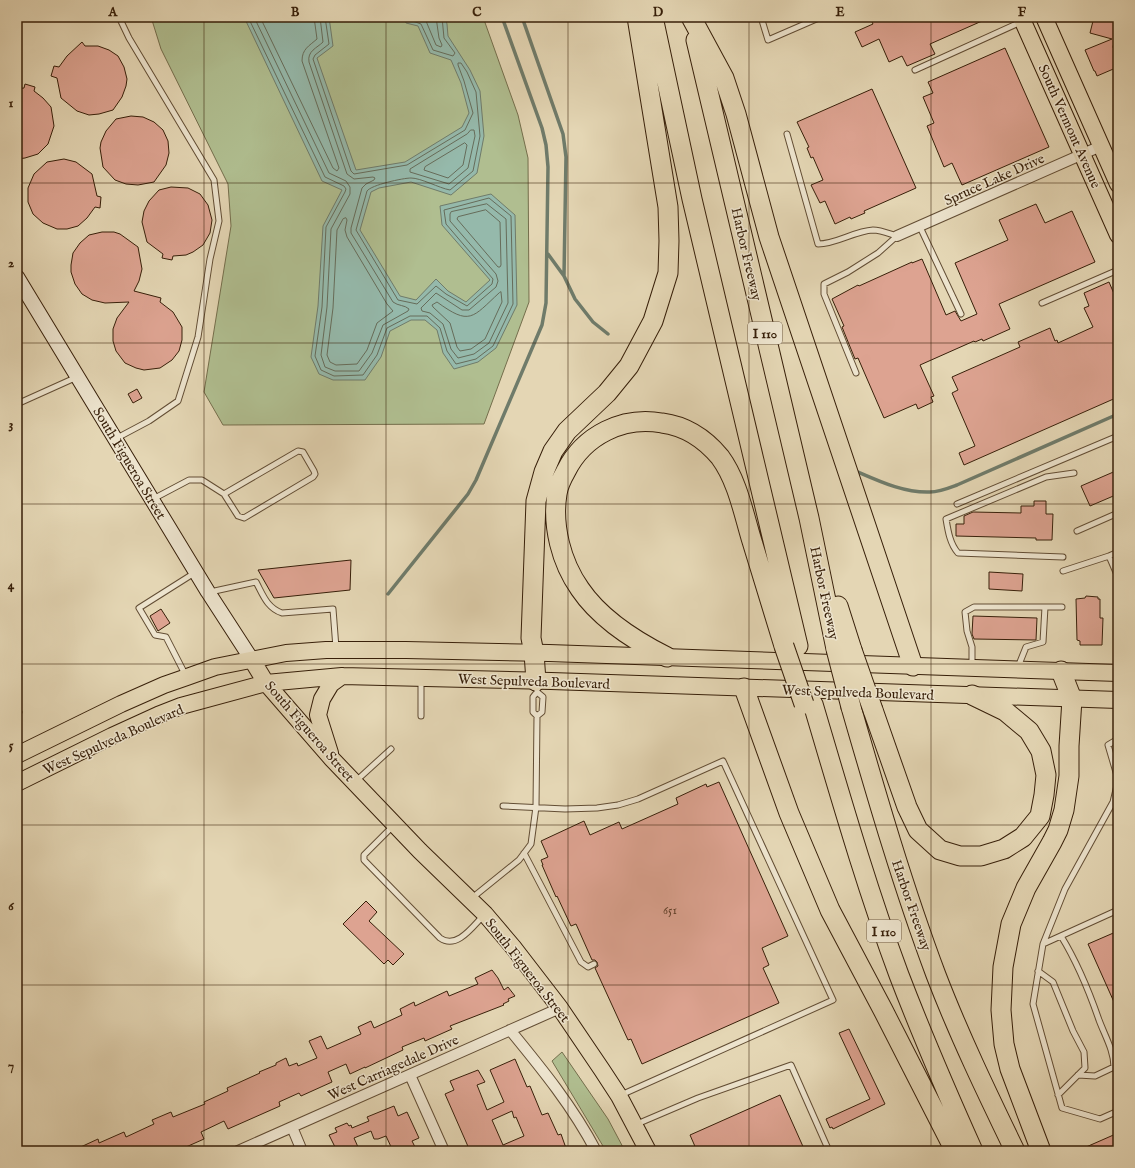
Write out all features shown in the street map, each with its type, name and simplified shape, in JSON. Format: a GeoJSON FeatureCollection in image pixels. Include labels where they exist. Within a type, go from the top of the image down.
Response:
{"type":"FeatureCollection","features":[{"type":"Feature","properties":{"kind":"highway"},"geometry":{"type":"LineString","coordinates":[[537,687],[531,638],[536,501],[544,472],[553,451],[567,431],[607,393],[629,366],[653,321],[668,273],[668,207],[636,20],[637,17]]}},
{"type":"Feature","properties":{"kind":"highway","name":"I 110"},"geometry":{"type":"LineString","coordinates":[[653,17],[791,646],[808,704],[875,906],[900,976],[935,1065],[973,1151]]}},
{"type":"Feature","properties":{"kind":"highway"},"geometry":{"type":"LineString","coordinates":[[691,17],[724,78],[736,114],[769,238],[913,666]]}},
{"type":"Feature","properties":{"kind":"highway","name":"Harbor Freeway"},"geometry":{"type":"LineString","coordinates":[[691,17],[809,518],[844,650],[851,707],[906,889],[936,975],[969,1056],[1015,1151]]}},
{"type":"Feature","properties":{"kind":"highway"},"geometry":{"type":"LineString","coordinates":[[667,658],[629,636],[601,613],[579,588],[570,572],[559,543],[555,520],[557,493],[571,460],[584,445],[602,432],[623,424],[654,421],[682,428],[704,442],[719,457],[736,485],[791,646]]}},
{"type":"Feature","properties":{"kind":"highway"},"geometry":{"type":"LineString","coordinates":[[844,650],[873,710],[907,807],[918,830],[940,850],[960,856],[981,856],[1004,849],[1023,837],[1040,816],[1046,775],[1041,752],[1029,731],[1005,711],[972,695]]}},
{"type":"Feature","properties":{"kind":"highway"},"geometry":{"type":"LineString","coordinates":[[1041,1151],[1010,1069],[1004,1044],[1002,1010],[1003,967],[1011,924],[1026,888],[1052,842],[1064,810],[1069,776],[1072,699],[1061,671]]}},
{"type":"Feature","properties":{"kind":"highway"},"geometry":{"type":"LineString","coordinates":[[744,688],[789,813],[830,910],[955,1151]]}},
{"type":"Feature","properties":{"kind":"main road","name":"South Vermont Avenue"},"geometry":{"type":"LineString","coordinates":[[1044,17],[1118,184]]}},
{"type":"Feature","properties":{"kind":"main road","name":"South Vermont Avenue"},"geometry":{"type":"LineString","coordinates":[[1022,19],[1118,235]]}},
{"type":"Feature","properties":{"kind":"main road","name":"South Figueroa Street"},"geometry":{"type":"LineString","coordinates":[[17,277],[208,592],[266,683],[354,783],[485,914],[513,947],[560,1008],[602,1070],[619,1096],[648,1151]]}},
{"type":"Feature","properties":{"kind":"main road","name":"West Sepulveda Boulevard"},"geometry":{"type":"LineString","coordinates":[[17,755],[121,704],[164,685],[215,667],[286,653],[337,649],[534,653],[1118,673]]}},
{"type":"Feature","properties":{"kind":"main road","name":"West Sepulveda Boulevard"},"geometry":{"type":"LineString","coordinates":[[17,783],[158,715],[203,700],[266,683],[342,676],[421,679],[537,687],[744,688],[1118,700]]}},
{"type":"Feature","properties":{"kind":"main road"},"geometry":{"type":"LineString","coordinates":[[332,759],[318,714],[322,699],[331,684],[342,676]]}},
{"type":"Feature","properties":{"kind":"street","name":"Spruce Lake Drive"},"geometry":{"type":"LineString","coordinates":[[898,236],[1101,146]]}},
{"type":"Feature","properties":{"kind":"street","name":"West Carriagedale Drive"},"geometry":{"type":"LineString","coordinates":[[238,1151],[560,1008]]}},
{"type":"Feature","properties":{"kind":"street"},"geometry":{"type":"LineString","coordinates":[[510,1030],[546,1073],[568,1104],[596,1151]]}},
{"type":"Feature","properties":{"kind":"street"},"geometry":{"type":"LineString","coordinates":[[410,1075],[444,1151]]}},
{"type":"Feature","properties":{"kind":"street"},"geometry":{"type":"LineString","coordinates":[[292,1127],[302,1151]]}},
{"type":"Feature","properties":{"kind":"lane"},"geometry":{"type":"LineString","coordinates":[[115,439],[149,421],[178,401],[198,337],[210,259],[219,221],[214,180],[129,38],[119,17]]}},
{"type":"Feature","properties":{"kind":"lane"},"geometry":{"type":"LineString","coordinates":[[761,17],[768,40],[821,17]]}},
{"type":"Feature","properties":{"kind":"lane"},"geometry":{"type":"LineString","coordinates":[[915,70],[1022,19]]}},
{"type":"Feature","properties":{"kind":"lane"},"geometry":{"type":"LineString","coordinates":[[787,134],[818,244],[875,230],[898,236]]}},
{"type":"Feature","properties":{"kind":"lane"},"geometry":{"type":"LineString","coordinates":[[920,227],[962,314]]}},
{"type":"Feature","properties":{"kind":"lane"},"geometry":{"type":"LineString","coordinates":[[856,373],[824,294],[824,284],[848,272],[878,253],[898,236]]}},
{"type":"Feature","properties":{"kind":"lane"},"geometry":{"type":"LineString","coordinates":[[1042,303],[1118,270]]}},
{"type":"Feature","properties":{"kind":"lane"},"geometry":{"type":"LineString","coordinates":[[17,404],[78,377]]}},
{"type":"Feature","properties":{"kind":"lane"},"geometry":{"type":"LineString","coordinates":[[957,504],[1118,436]]}},
{"type":"Feature","properties":{"kind":"lane"},"geometry":{"type":"LineString","coordinates":[[152,500],[189,480],[202,480],[224,494],[238,516],[244,518],[313,477],[315,474],[303,452],[298,451],[290,454],[224,494]]}},
{"type":"Feature","properties":{"kind":"lane"},"geometry":{"type":"LineString","coordinates":[[1063,557],[970,555],[958,553],[954,548],[949,535],[946,519],[1046,477],[1074,473]]}},
{"type":"Feature","properties":{"kind":"lane"},"geometry":{"type":"LineString","coordinates":[[1077,531],[1118,513]]}},
{"type":"Feature","properties":{"kind":"lane"},"geometry":{"type":"LineString","coordinates":[[1063,572],[1118,552]]}},
{"type":"Feature","properties":{"kind":"lane"},"geometry":{"type":"LineString","coordinates":[[1109,556],[1118,577]]}},
{"type":"Feature","properties":{"kind":"lane"},"geometry":{"type":"LineString","coordinates":[[187,677],[166,637],[155,635],[139,608],[196,572]]}},
{"type":"Feature","properties":{"kind":"lane"},"geometry":{"type":"LineString","coordinates":[[208,592],[256,582],[270,606],[274,610],[282,613],[333,609],[337,649]]}},
{"type":"Feature","properties":{"kind":"lane"},"geometry":{"type":"LineString","coordinates":[[972,668],[972,647],[967,632],[965,612],[974,606],[1062,607]]}},
{"type":"Feature","properties":{"kind":"lane"},"geometry":{"type":"LineString","coordinates":[[1017,670],[1026,647],[1043,642],[1045,607]]}},
{"type":"Feature","properties":{"kind":"lane"},"geometry":{"type":"LineString","coordinates":[[421,679],[421,716]]}},
{"type":"Feature","properties":{"kind":"lane"},"geometry":{"type":"LineString","coordinates":[[470,900],[519,860],[531,844],[536,806],[537,716],[533,712],[532,696],[537,687]]}},
{"type":"Feature","properties":{"kind":"lane"},"geometry":{"type":"LineString","coordinates":[[537,687],[542,697],[542,712],[537,716]]}},
{"type":"Feature","properties":{"kind":"lane"},"geometry":{"type":"LineString","coordinates":[[1118,739],[1108,745],[1118,780],[1113,802],[1065,889],[1043,944],[1033,1004],[1062,1108],[1100,1118],[1118,1111]]}},
{"type":"Feature","properties":{"kind":"lane"},"geometry":{"type":"LineString","coordinates":[[354,783],[391,749]]}},
{"type":"Feature","properties":{"kind":"lane"},"geometry":{"type":"LineString","coordinates":[[503,806],[536,806],[565,809],[597,808],[618,805],[638,799],[723,761],[834,1000],[619,1096]]}},
{"type":"Feature","properties":{"kind":"lane"},"geometry":{"type":"LineString","coordinates":[[395,824],[364,855],[364,860],[366,864],[440,938],[445,942],[458,940],[485,914]]}},
{"type":"Feature","properties":{"kind":"lane"},"geometry":{"type":"LineString","coordinates":[[524,853],[581,962],[588,967],[594,964]]}},
{"type":"Feature","properties":{"kind":"lane"},"geometry":{"type":"LineString","coordinates":[[1043,944],[1118,910]]}},
{"type":"Feature","properties":{"kind":"lane"},"geometry":{"type":"LineString","coordinates":[[1061,936],[1075,960],[1096,1009],[1114,1057],[1114,1067],[1095,1076],[1078,1075]]}},
{"type":"Feature","properties":{"kind":"lane"},"geometry":{"type":"LineString","coordinates":[[1038,971],[1053,982],[1073,1031],[1084,1052],[1085,1068],[1058,1095]]}},
{"type":"Feature","properties":{"kind":"lane"},"geometry":{"type":"LineString","coordinates":[[634,1125],[698,1098],[791,1065],[829,1151]]}},
{"type":"Feature","properties":{"kind":"shaded area"},"geometry":{"type":"Polygon","coordinates":[[[151,17],[483,17],[518,115],[528,158],[529,302],[484,424],[223,425],[204,392],[231,226],[228,184],[161,49],[151,17]]]}},
{"type":"Feature","properties":{"kind":"shaded area"},"geometry":{"type":"Polygon","coordinates":[[[562,1052],[608,1119],[625,1151],[606,1151],[552,1061],[562,1052]]]}},
{"type":"Feature","properties":{"kind":"water"},"geometry":{"type":"Polygon","coordinates":[[[244,17],[329,17],[333,46],[317,58],[356,170],[405,162],[462,127],[469,113],[461,83],[451,60],[430,53],[418,26],[406,23],[404,17],[445,17],[448,36],[470,70],[480,91],[484,136],[477,173],[451,195],[411,182],[379,188],[371,192],[360,230],[400,296],[416,300],[436,279],[448,291],[466,302],[490,280],[442,225],[440,206],[491,194],[515,215],[517,305],[496,348],[478,362],[454,369],[443,353],[437,330],[425,320],[411,320],[390,331],[381,357],[365,380],[333,380],[319,374],[311,357],[318,306],[323,226],[342,190],[322,181],[244,17]]]}},
{"type":"Feature","properties":{"kind":"building"},"geometry":{"type":"Polygon","coordinates":[[[883,17],[991,17],[930,44],[935,54],[907,66],[902,56],[889,62],[879,39],[862,47],[855,32],[873,24],[872,22],[883,17]]]}},
{"type":"Feature","properties":{"kind":"building"},"geometry":{"type":"Polygon","coordinates":[[[1094,17],[1117,17],[1115,23],[1118,23],[1113,47],[1118,59],[1118,67],[1097,76],[1085,50],[1112,39],[1090,33],[1094,17]]]}},
{"type":"Feature","properties":{"kind":"building"},"geometry":{"type":"Polygon","coordinates":[[[82,42],[85,46],[98,46],[109,50],[118,56],[124,67],[127,79],[126,86],[122,97],[113,110],[89,115],[77,111],[61,98],[57,78],[51,76],[54,66],[59,67],[67,56],[82,42]]]}},
{"type":"Feature","properties":{"kind":"building"},"geometry":{"type":"Polygon","coordinates":[[[1005,48],[1049,147],[962,185],[952,163],[944,167],[927,126],[934,123],[923,97],[933,93],[928,82],[1005,48]]]}},
{"type":"Feature","properties":{"kind":"building"},"geometry":{"type":"Polygon","coordinates":[[[25,84],[35,87],[34,91],[51,107],[54,126],[48,144],[38,154],[17,159],[17,89],[24,88],[25,84]]]}},
{"type":"Feature","properties":{"kind":"building"},"geometry":{"type":"Polygon","coordinates":[[[872,89],[916,188],[864,211],[865,213],[851,219],[850,217],[835,224],[825,201],[820,203],[811,185],[823,180],[813,157],[811,158],[807,148],[809,147],[797,122],[872,89]]]}},
{"type":"Feature","properties":{"kind":"building"},"geometry":{"type":"Polygon","coordinates":[[[131,116],[143,117],[154,122],[163,130],[168,141],[169,153],[166,165],[154,182],[138,185],[126,184],[115,180],[103,167],[100,148],[106,131],[116,119],[131,116]]]}},
{"type":"Feature","properties":{"kind":"building"},"geometry":{"type":"Polygon","coordinates":[[[64,159],[76,162],[92,174],[97,196],[101,197],[100,208],[95,207],[87,218],[78,226],[67,229],[57,229],[43,223],[33,214],[28,202],[28,188],[34,174],[47,162],[64,159]]]}},
{"type":"Feature","properties":{"kind":"building"},"geometry":{"type":"Polygon","coordinates":[[[171,187],[188,188],[200,194],[208,205],[212,220],[210,233],[203,245],[186,255],[173,256],[172,260],[162,258],[163,254],[147,242],[142,222],[144,211],[149,201],[159,190],[171,187]]]}},
{"type":"Feature","properties":{"kind":"building"},"geometry":{"type":"Polygon","coordinates":[[[1036,204],[1045,223],[1072,211],[1095,262],[999,304],[1010,329],[983,341],[982,339],[975,342],[974,341],[920,365],[934,396],[931,397],[933,402],[918,409],[916,404],[884,418],[858,358],[855,359],[842,327],[844,326],[832,299],[858,285],[859,286],[922,259],[946,315],[955,311],[961,321],[977,314],[955,263],[1008,240],[999,220],[1036,204]]]}},
{"type":"Feature","properties":{"kind":"building"},"geometry":{"type":"Polygon","coordinates":[[[102,232],[114,232],[120,234],[138,247],[142,269],[139,281],[134,291],[161,298],[160,302],[173,312],[182,327],[182,340],[179,351],[172,360],[160,368],[144,370],[136,368],[125,363],[116,351],[113,341],[113,329],[117,318],[129,302],[105,303],[92,300],[82,294],[75,284],[71,272],[73,253],[80,243],[89,235],[102,232]]]}},
{"type":"Feature","properties":{"kind":"building"},"geometry":{"type":"Polygon","coordinates":[[[1109,282],[1118,303],[1118,397],[964,465],[959,453],[975,446],[952,393],[958,390],[952,377],[1020,347],[1018,342],[1050,328],[1055,341],[1057,340],[1058,343],[1093,327],[1084,308],[1089,306],[1084,293],[1109,282]]]}},
{"type":"Feature","properties":{"kind":"building"},"geometry":{"type":"Polygon","coordinates":[[[137,389],[142,398],[133,403],[128,394],[137,389]]]}},
{"type":"Feature","properties":{"kind":"building"},"geometry":{"type":"Polygon","coordinates":[[[1118,470],[1118,494],[1090,506],[1081,486],[1118,470]]]}},
{"type":"Feature","properties":{"kind":"building"},"geometry":{"type":"Polygon","coordinates":[[[1034,501],[1046,501],[1046,514],[1053,514],[1052,540],[1036,540],[1036,538],[956,536],[956,524],[964,524],[964,516],[973,512],[1021,513],[1021,506],[1034,506],[1034,501]]]}},
{"type":"Feature","properties":{"kind":"building"},"geometry":{"type":"Polygon","coordinates":[[[351,560],[350,590],[274,598],[258,570],[351,560]]]}},
{"type":"Feature","properties":{"kind":"building"},"geometry":{"type":"Polygon","coordinates":[[[989,572],[1023,574],[1022,591],[989,589],[989,572]]]}},
{"type":"Feature","properties":{"kind":"building"},"geometry":{"type":"Polygon","coordinates":[[[1086,596],[1098,597],[1098,599],[1100,599],[1100,618],[1103,618],[1102,645],[1080,645],[1080,641],[1077,640],[1076,599],[1085,598],[1086,596]]]}},
{"type":"Feature","properties":{"kind":"building"},"geometry":{"type":"Polygon","coordinates":[[[161,609],[170,623],[158,631],[150,616],[161,609]]]}},
{"type":"Feature","properties":{"kind":"building"},"geometry":{"type":"Polygon","coordinates":[[[973,616],[1037,618],[1036,640],[974,639],[972,634],[973,616]]]}},
{"type":"Feature","properties":{"kind":"building"},"geometry":{"type":"Polygon","coordinates":[[[719,782],[788,936],[762,948],[769,965],[763,968],[779,1003],[642,1064],[631,1039],[628,1040],[595,968],[598,966],[597,962],[592,960],[576,924],[571,926],[557,896],[556,897],[542,865],[541,860],[548,857],[541,841],[584,821],[590,835],[619,822],[622,829],[678,804],[676,798],[706,784],[707,787],[719,782]]]}},
{"type":"Feature","properties":{"kind":"building"},"geometry":{"type":"Polygon","coordinates":[[[366,901],[377,912],[369,921],[404,954],[393,965],[388,960],[384,964],[343,924],[366,901]]]}},
{"type":"Feature","properties":{"kind":"building"},"geometry":{"type":"Polygon","coordinates":[[[1118,931],[1118,1011],[1088,944],[1118,931]]]}},
{"type":"Feature","properties":{"kind":"building"},"geometry":{"type":"Polygon","coordinates":[[[492,970],[504,990],[508,987],[515,996],[508,999],[509,1001],[503,1004],[504,1005],[450,1026],[452,1029],[425,1041],[424,1038],[402,1047],[403,1050],[350,1074],[346,1064],[328,1072],[332,1082],[301,1096],[299,1093],[279,1102],[280,1106],[228,1129],[224,1121],[201,1132],[204,1139],[177,1151],[72,1151],[98,1139],[99,1143],[124,1132],[126,1137],[154,1124],[152,1120],[171,1112],[173,1117],[205,1104],[204,1102],[228,1091],[227,1088],[276,1065],[276,1063],[286,1058],[289,1066],[297,1063],[298,1066],[317,1058],[309,1041],[321,1036],[327,1049],[361,1034],[358,1027],[371,1021],[374,1028],[402,1015],[400,1009],[414,1002],[415,1006],[447,991],[449,996],[478,984],[475,978],[492,970]]]}},
{"type":"Feature","properties":{"kind":"building"},"geometry":{"type":"Polygon","coordinates":[[[849,1029],[885,1104],[833,1129],[832,1127],[830,1128],[826,1119],[870,1099],[839,1033],[849,1029]]]}},
{"type":"Feature","properties":{"kind":"building"},"geometry":{"type":"Polygon","coordinates":[[[515,1059],[527,1087],[530,1086],[542,1115],[548,1113],[558,1135],[561,1134],[567,1151],[470,1151],[445,1094],[454,1090],[450,1081],[478,1070],[485,1082],[477,1085],[487,1110],[504,1102],[490,1070],[515,1059]],[[512,1111],[492,1120],[503,1145],[524,1136],[516,1117],[514,1118],[512,1111]]]}},
{"type":"Feature","properties":{"kind":"building"},"geometry":{"type":"Polygon","coordinates":[[[780,1095],[805,1151],[697,1151],[690,1135],[780,1095]]]}},
{"type":"Feature","properties":{"kind":"building"},"geometry":{"type":"Polygon","coordinates":[[[394,1106],[398,1116],[407,1112],[419,1138],[412,1141],[417,1151],[393,1151],[386,1136],[374,1139],[371,1131],[354,1138],[358,1147],[349,1151],[337,1151],[329,1135],[337,1132],[335,1128],[347,1123],[349,1126],[351,1125],[352,1128],[369,1121],[367,1117],[394,1106]]]}},
{"type":"Feature","properties":{"kind":"building"},"geometry":{"type":"Polygon","coordinates":[[[1118,1133],[1118,1145],[1104,1151],[1077,1151],[1118,1133]]]}},
{"type":"Feature","properties":{"kind":"waterway"},"geometry":{"type":"LineString","coordinates":[[388,594],[468,494],[476,480],[542,325],[546,303],[548,167],[546,145],[542,128],[502,17]]}},
{"type":"Feature","properties":{"kind":"waterway"},"geometry":{"type":"LineString","coordinates":[[522,17],[563,134],[566,157],[564,276]]}},
{"type":"Feature","properties":{"kind":"waterway"},"geometry":{"type":"LineString","coordinates":[[548,254],[564,276],[575,299],[593,322],[608,334]]}},
{"type":"Feature","properties":{"kind":"waterway"},"geometry":{"type":"LineString","coordinates":[[858,472],[902,489],[921,492],[940,491],[957,485],[1118,414]]}}]}
